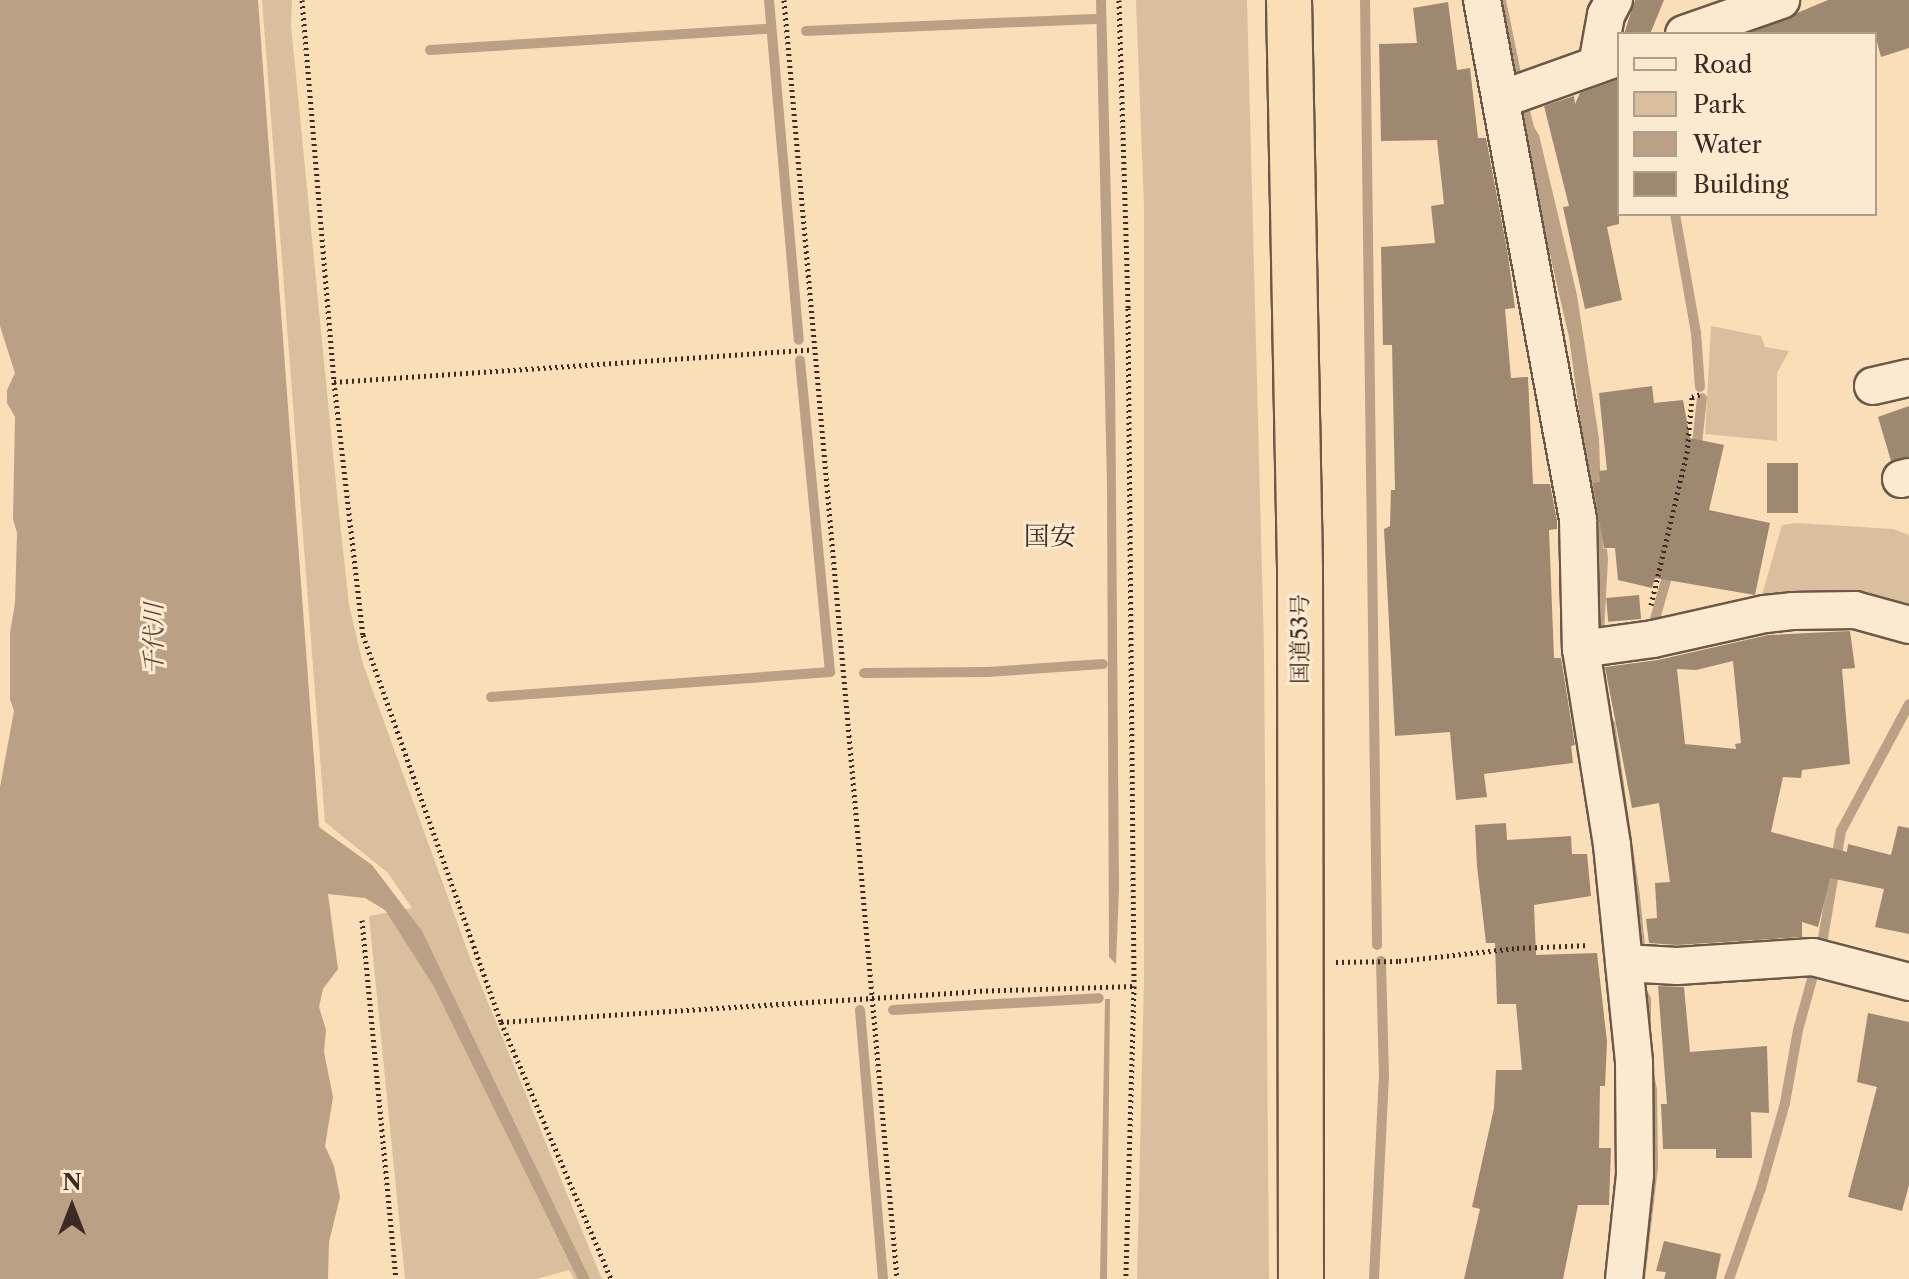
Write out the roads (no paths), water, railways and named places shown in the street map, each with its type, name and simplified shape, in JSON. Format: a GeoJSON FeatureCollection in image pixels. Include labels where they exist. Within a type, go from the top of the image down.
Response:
{"type":"FeatureCollection","features":[{"type":"Feature","properties":{"kind":"highway","name":"国道53号"},"geometry":{"type":"LineString","coordinates":[[1289,0],[1300,570],[1301,1279]]}},
{"type":"Feature","properties":{"kind":"street"},"geometry":{"type":"LineString","coordinates":[[1482,0],[1578,519],[1581,649],[1612,845],[1634,1062],[1635,1175],[1624,1279]]}},
{"type":"Feature","properties":{"kind":"street"},"geometry":{"type":"LineString","coordinates":[[1502,99],[1608,61],[1606,15],[1614,0]]}},
{"type":"Feature","properties":{"kind":"street"},"geometry":{"type":"LineString","coordinates":[[1687,32],[1717,10],[1781,0]]}},
{"type":"Feature","properties":{"kind":"street"},"geometry":{"type":"LineString","coordinates":[[1873,386],[1909,378]]}},
{"type":"Feature","properties":{"kind":"street"},"geometry":{"type":"LineString","coordinates":[[1581,649],[1792,611],[1855,610],[1909,625]]}},
{"type":"Feature","properties":{"kind":"street"},"geometry":{"type":"LineString","coordinates":[[1623,954],[1677,966],[1813,957],[1909,982]]}},
{"type":"Feature","properties":{"kind":"water","name":"千代川"},"geometry":{"type":"Polygon","coordinates":[[[0,0],[258,0],[319,827],[372,865],[422,931],[590,1279],[578,1279],[433,985],[385,910],[365,898],[328,894],[338,969],[323,989],[319,1007],[326,1030],[324,1052],[333,1097],[325,1146],[334,1166],[340,1197],[329,1242],[328,1279],[0,1279],[0,787],[14,711],[10,699],[10,633],[15,603],[17,533],[13,519],[15,417],[7,403],[7,390],[15,373],[0,326],[0,0]]]}},
{"type":"Feature","properties":{"kind":"water"},"geometry":{"type":"Polygon","coordinates":[[[1096,0],[1106,0],[1115,366],[1119,889],[1116,964],[1109,957],[1107,484],[1096,0]]]}},
{"type":"Feature","properties":{"kind":"water"},"geometry":{"type":"Polygon","coordinates":[[[1491,0],[1506,0],[1522,78],[1534,127],[1539,135],[1577,295],[1599,439],[1603,548],[1607,549],[1608,559],[1604,633],[1590,634],[1592,546],[1583,441],[1569,337],[1491,0]]]}},
{"type":"Feature","properties":{"kind":"water"},"geometry":{"type":"Polygon","coordinates":[[[1609,716],[1615,722],[1640,896],[1646,956],[1640,976],[1651,998],[1651,1060],[1657,1089],[1658,1167],[1645,1279],[1633,1279],[1609,716]]]}},
{"type":"Feature","properties":{"kind":"water"},"geometry":{"type":"Polygon","coordinates":[[[1105,999],[1110,999],[1107,1279],[1100,1279],[1105,999]]]}},
{"type":"Feature","properties":{"kind":"waterway"},"geometry":{"type":"LineString","coordinates":[[769,0],[799,340]]}},
{"type":"Feature","properties":{"kind":"waterway"},"geometry":{"type":"LineString","coordinates":[[1365,0],[1377,945]]}},
{"type":"Feature","properties":{"kind":"waterway"},"geometry":{"type":"LineString","coordinates":[[806,31],[1095,19]]}},
{"type":"Feature","properties":{"kind":"waterway"},"geometry":{"type":"LineString","coordinates":[[430,50],[766,29]]}},
{"type":"Feature","properties":{"kind":"waterway"},"geometry":{"type":"LineString","coordinates":[[1675,216],[1696,333],[1700,387]]}},
{"type":"Feature","properties":{"kind":"waterway"},"geometry":{"type":"LineString","coordinates":[[491,697],[830,672],[800,360]]}},
{"type":"Feature","properties":{"kind":"waterway"},"geometry":{"type":"LineString","coordinates":[[1696,453],[1702,398]]}},
{"type":"Feature","properties":{"kind":"waterway"},"geometry":{"type":"LineString","coordinates":[[1653,626],[1669,570]]}},
{"type":"Feature","properties":{"kind":"waterway"},"geometry":{"type":"LineString","coordinates":[[864,673],[987,672],[1103,664]]}},
{"type":"Feature","properties":{"kind":"waterway"},"geometry":{"type":"LineString","coordinates":[[1821,950],[1841,831],[1909,704]]}},
{"type":"Feature","properties":{"kind":"waterway"},"geometry":{"type":"LineString","coordinates":[[1374,1279],[1384,1077],[1381,961]]}},
{"type":"Feature","properties":{"kind":"waterway"},"geometry":{"type":"LineString","coordinates":[[1729,1279],[1761,1188],[1785,1103],[1798,1030],[1814,972]]}},
{"type":"Feature","properties":{"kind":"waterway"},"geometry":{"type":"LineString","coordinates":[[893,1010],[1099,998]]}},
{"type":"Feature","properties":{"kind":"waterway"},"geometry":{"type":"LineString","coordinates":[[860,1010],[883,1279]]}},
{"type":"Feature","properties":{"kind":"district","name":"国安"},"geometry":{"type":"Point","coordinates":[1050,537]}}]}
